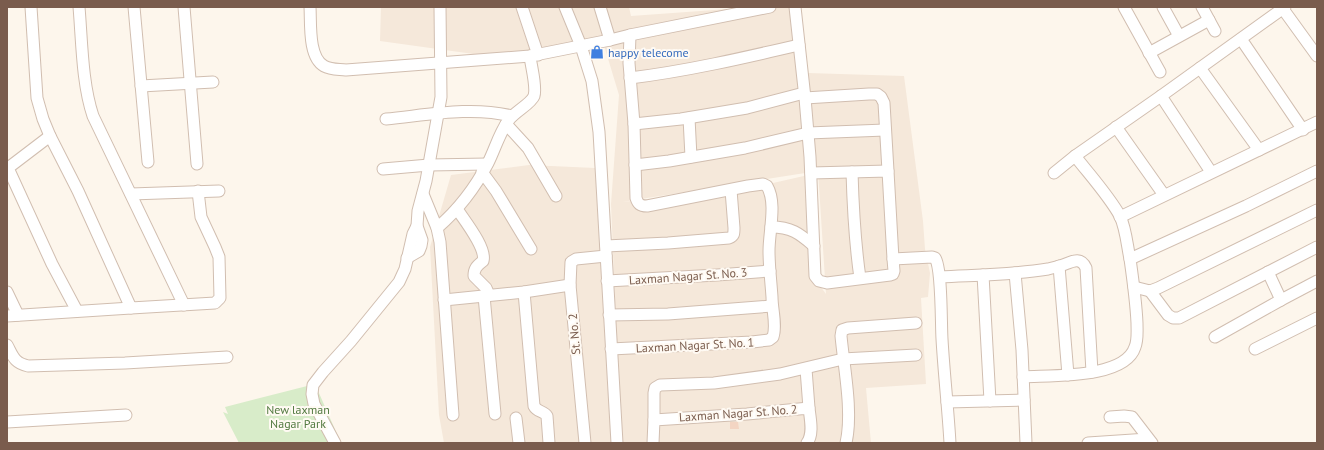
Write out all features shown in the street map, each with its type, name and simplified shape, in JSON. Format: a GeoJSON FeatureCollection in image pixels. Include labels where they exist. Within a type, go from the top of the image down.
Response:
{"type":"FeatureCollection","features":[{"type":"Feature","properties":{"kind":"street"},"geometry":{"type":"LineString","coordinates":[[31,7],[37,98],[42,119],[78,191],[131,308]]}},
{"type":"Feature","properties":{"kind":"street"},"geometry":{"type":"LineString","coordinates":[[79,7],[86,88],[93,116],[184,305]]}},
{"type":"Feature","properties":{"kind":"street"},"geometry":{"type":"LineString","coordinates":[[134,7],[148,162]]}},
{"type":"Feature","properties":{"kind":"street"},"geometry":{"type":"LineString","coordinates":[[184,7],[197,164]]}},
{"type":"Feature","properties":{"kind":"street"},"geometry":{"type":"LineString","coordinates":[[310,7],[314,54],[318,61],[324,66],[333,69],[346,70],[534,56],[770,7]]}},
{"type":"Feature","properties":{"kind":"street"},"geometry":{"type":"LineString","coordinates":[[335,443],[314,404],[312,394],[313,385],[391,293],[399,282],[405,269],[413,234],[417,226],[418,211],[429,165],[441,97],[440,7]]}},
{"type":"Feature","properties":{"kind":"street"},"geometry":{"type":"LineString","coordinates":[[437,228],[457,209],[485,168],[509,120],[534,97],[534,56],[522,7]]}},
{"type":"Feature","properties":{"kind":"street"},"geometry":{"type":"LineString","coordinates":[[565,7],[581,46],[592,81],[599,132],[617,443]]}},
{"type":"Feature","properties":{"kind":"street"},"geometry":{"type":"LineString","coordinates":[[600,7],[610,40]]}},
{"type":"Feature","properties":{"kind":"street"},"geometry":{"type":"LineString","coordinates":[[634,124],[689,118],[804,96],[877,94],[881,96],[884,103],[893,274],[827,283],[820,281],[816,276],[808,133],[804,96],[799,45],[794,7]]}},
{"type":"Feature","properties":{"kind":"street"},"geometry":{"type":"LineString","coordinates":[[1124,7],[1160,72]]}},
{"type":"Feature","properties":{"kind":"street"},"geometry":{"type":"LineString","coordinates":[[1163,7],[1179,36]]}},
{"type":"Feature","properties":{"kind":"street"},"geometry":{"type":"LineString","coordinates":[[1202,7],[1215,31]]}},
{"type":"Feature","properties":{"kind":"street"},"geometry":{"type":"LineString","coordinates":[[1054,173],[1075,156],[1284,8],[1317,56]]}},
{"type":"Feature","properties":{"kind":"street"},"geometry":{"type":"LineString","coordinates":[[1149,53],[1209,20]]}},
{"type":"Feature","properties":{"kind":"street"},"geometry":{"type":"LineString","coordinates":[[609,315],[668,314],[772,306],[769,250],[771,198],[767,186],[763,184],[710,193],[666,203],[641,206],[638,203],[636,198],[634,124],[629,64],[630,35]]}},
{"type":"Feature","properties":{"kind":"street"},"geometry":{"type":"LineString","coordinates":[[1241,39],[1303,130]]}},
{"type":"Feature","properties":{"kind":"street"},"geometry":{"type":"LineString","coordinates":[[630,78],[706,66],[799,45]]}},
{"type":"Feature","properties":{"kind":"street"},"geometry":{"type":"LineString","coordinates":[[1200,68],[1259,150]]}},
{"type":"Feature","properties":{"kind":"street"},"geometry":{"type":"LineString","coordinates":[[141,86],[213,82]]}},
{"type":"Feature","properties":{"kind":"street"},"geometry":{"type":"LineString","coordinates":[[1161,96],[1211,172]]}},
{"type":"Feature","properties":{"kind":"street"},"geometry":{"type":"LineString","coordinates":[[386,119],[484,111],[509,120],[528,148],[556,196]]}},
{"type":"Feature","properties":{"kind":"street"},"geometry":{"type":"LineString","coordinates":[[689,118],[691,157]]}},
{"type":"Feature","properties":{"kind":"street"},"geometry":{"type":"LineString","coordinates":[[1120,217],[1317,122]]}},
{"type":"Feature","properties":{"kind":"street"},"geometry":{"type":"LineString","coordinates":[[1116,127],[1164,195]]}},
{"type":"Feature","properties":{"kind":"street"},"geometry":{"type":"LineString","coordinates":[[635,165],[745,148],[808,133],[885,130]]}},
{"type":"Feature","properties":{"kind":"street"},"geometry":{"type":"LineString","coordinates":[[50,136],[7,168],[52,264],[77,312]]}},
{"type":"Feature","properties":{"kind":"street"},"geometry":{"type":"LineString","coordinates":[[1023,377],[1068,375],[1112,369],[1127,361],[1135,348],[1137,335],[1136,307],[1125,231],[1120,217],[1112,204],[1075,156]]}},
{"type":"Feature","properties":{"kind":"street"},"geometry":{"type":"LineString","coordinates":[[383,168],[429,165],[485,168]]}},
{"type":"Feature","properties":{"kind":"street"},"geometry":{"type":"LineString","coordinates":[[485,168],[496,191],[531,249]]}},
{"type":"Feature","properties":{"kind":"street"},"geometry":{"type":"LineString","coordinates":[[811,173],[888,171]]}},
{"type":"Feature","properties":{"kind":"street"},"geometry":{"type":"LineString","coordinates":[[1130,259],[1317,171]]}},
{"type":"Feature","properties":{"kind":"street"},"geometry":{"type":"LineString","coordinates":[[852,172],[855,233],[860,278]]}},
{"type":"Feature","properties":{"kind":"street"},"geometry":{"type":"LineString","coordinates":[[606,251],[668,243],[729,238],[734,234],[731,190]]}},
{"type":"Feature","properties":{"kind":"street"},"geometry":{"type":"LineString","coordinates":[[7,316],[215,303],[221,295],[219,257],[201,217],[198,191]]}},
{"type":"Feature","properties":{"kind":"street"},"geometry":{"type":"LineString","coordinates":[[131,194],[219,191]]}},
{"type":"Feature","properties":{"kind":"street"},"geometry":{"type":"LineString","coordinates":[[423,194],[437,228],[440,242],[453,415]]}},
{"type":"Feature","properties":{"kind":"street"},"geometry":{"type":"LineString","coordinates":[[457,209],[483,252],[483,261],[476,267],[474,276],[486,288],[495,414]]}},
{"type":"Feature","properties":{"kind":"street"},"geometry":{"type":"LineString","coordinates":[[1134,287],[1150,290],[1158,288],[1317,210]]}},
{"type":"Feature","properties":{"kind":"street"},"geometry":{"type":"LineString","coordinates":[[408,258],[419,251],[421,246],[422,240],[417,226]]}},
{"type":"Feature","properties":{"kind":"street"},"geometry":{"type":"LineString","coordinates":[[770,227],[792,229],[814,246]]}},
{"type":"Feature","properties":{"kind":"street"},"geometry":{"type":"LineString","coordinates":[[422,240],[440,242]]}},
{"type":"Feature","properties":{"kind":"street"},"geometry":{"type":"LineString","coordinates":[[1150,290],[1168,315],[1173,318],[1179,318],[1317,247]]}},
{"type":"Feature","properties":{"kind":"street","name":"St. No. 2"},"geometry":{"type":"LineString","coordinates":[[585,443],[570,285],[570,267],[573,260],[606,251]]}},
{"type":"Feature","properties":{"kind":"street"},"geometry":{"type":"LineString","coordinates":[[893,259],[935,258],[938,261],[950,443]]}},
{"type":"Feature","properties":{"kind":"street"},"geometry":{"type":"LineString","coordinates":[[940,277],[1015,273],[1059,266],[1073,261],[1079,261],[1084,264],[1086,268],[1092,372]]}},
{"type":"Feature","properties":{"kind":"street"},"geometry":{"type":"LineString","coordinates":[[1059,266],[1068,375]]}},
{"type":"Feature","properties":{"kind":"street","name":"Laxman Nagar St. No. 3"},"geometry":{"type":"LineString","coordinates":[[607,281],[770,271]]}},
{"type":"Feature","properties":{"kind":"street"},"geometry":{"type":"LineString","coordinates":[[1268,272],[1281,300]]}},
{"type":"Feature","properties":{"kind":"street"},"geometry":{"type":"LineString","coordinates":[[1015,273],[1023,377],[1026,443]]}},
{"type":"Feature","properties":{"kind":"street"},"geometry":{"type":"LineString","coordinates":[[983,275],[990,401]]}},
{"type":"Feature","properties":{"kind":"street"},"geometry":{"type":"LineString","coordinates":[[1215,337],[1317,281]]}},
{"type":"Feature","properties":{"kind":"street"},"geometry":{"type":"LineString","coordinates":[[444,300],[524,292],[570,285]]}},
{"type":"Feature","properties":{"kind":"street"},"geometry":{"type":"LineString","coordinates":[[7,292],[18,315]]}},
{"type":"Feature","properties":{"kind":"street"},"geometry":{"type":"LineString","coordinates":[[524,292],[534,406],[547,416],[549,443]]}},
{"type":"Feature","properties":{"kind":"street","name":"Laxman Nagar St. No. 1"},"geometry":{"type":"LineString","coordinates":[[611,349],[769,340],[773,337],[775,332],[772,306]]}},
{"type":"Feature","properties":{"kind":"street"},"geometry":{"type":"LineString","coordinates":[[1255,349],[1317,318]]}},
{"type":"Feature","properties":{"kind":"street"},"geometry":{"type":"LineString","coordinates":[[846,443],[848,410],[841,336],[842,330],[848,328],[916,323]]}},
{"type":"Feature","properties":{"kind":"street"},"geometry":{"type":"LineString","coordinates":[[7,344],[14,359],[20,364],[28,366],[125,363],[227,357]]}},
{"type":"Feature","properties":{"kind":"street"},"geometry":{"type":"LineString","coordinates":[[653,443],[654,393],[655,388],[660,385],[714,383],[780,374],[843,359],[916,355]]}},
{"type":"Feature","properties":{"kind":"street"},"geometry":{"type":"LineString","coordinates":[[806,369],[809,408]]}},
{"type":"Feature","properties":{"kind":"street"},"geometry":{"type":"LineString","coordinates":[[947,402],[1024,400]]}},
{"type":"Feature","properties":{"kind":"street","name":"Laxman Nagar St. No. 2"},"geometry":{"type":"LineString","coordinates":[[654,420],[809,408],[811,429],[810,440],[807,443]]}},
{"type":"Feature","properties":{"kind":"street"},"geometry":{"type":"LineString","coordinates":[[7,422],[126,415]]}},
{"type":"Feature","properties":{"kind":"street"},"geometry":{"type":"LineString","coordinates":[[1110,417],[1124,416],[1132,418],[1150,441]]}},
{"type":"Feature","properties":{"kind":"street"},"geometry":{"type":"LineString","coordinates":[[516,418],[518,443]]}},
{"type":"Feature","properties":{"kind":"street"},"geometry":{"type":"LineString","coordinates":[[1088,443],[1150,441]]}},
{"type":"Feature","properties":{"kind":"shaded area"},"geometry":{"type":"Polygon","coordinates":[[[381,7],[629,7],[631,16],[756,7],[801,7],[808,73],[904,76],[923,221],[925,249],[930,273],[928,297],[921,298],[926,384],[866,388],[871,443],[621,443],[611,204],[619,95],[603,42],[631,34],[488,56],[380,41],[381,7]],[[818,171],[622,202],[746,189],[817,173],[815,279],[826,294],[818,171]]]}},
{"type":"Feature","properties":{"kind":"shaded area"},"geometry":{"type":"Polygon","coordinates":[[[529,165],[595,168],[606,231],[618,443],[444,443],[439,415],[430,247],[451,175],[529,165]]]}},
{"type":"Feature","properties":{"kind":"green space","name":"New laxman Nagar Park"},"geometry":{"type":"Polygon","coordinates":[[[315,384],[341,443],[239,443],[223,412],[228,414],[225,407],[315,384]]]}},
{"type":"Feature","properties":{"kind":"building","name":"happy telecome"},"geometry":{"type":"Polygon","coordinates":[[[601,49],[602,56],[593,57],[592,51],[601,49]]]}},
{"type":"Feature","properties":{"kind":"building"},"geometry":{"type":"Polygon","coordinates":[[[730,422],[738,422],[739,429],[730,429],[730,422]]]}},
{"type":"Feature","properties":{"kind":"place","name":"happy telecome"},"geometry":{"type":"Point","coordinates":[597,52]}}]}
